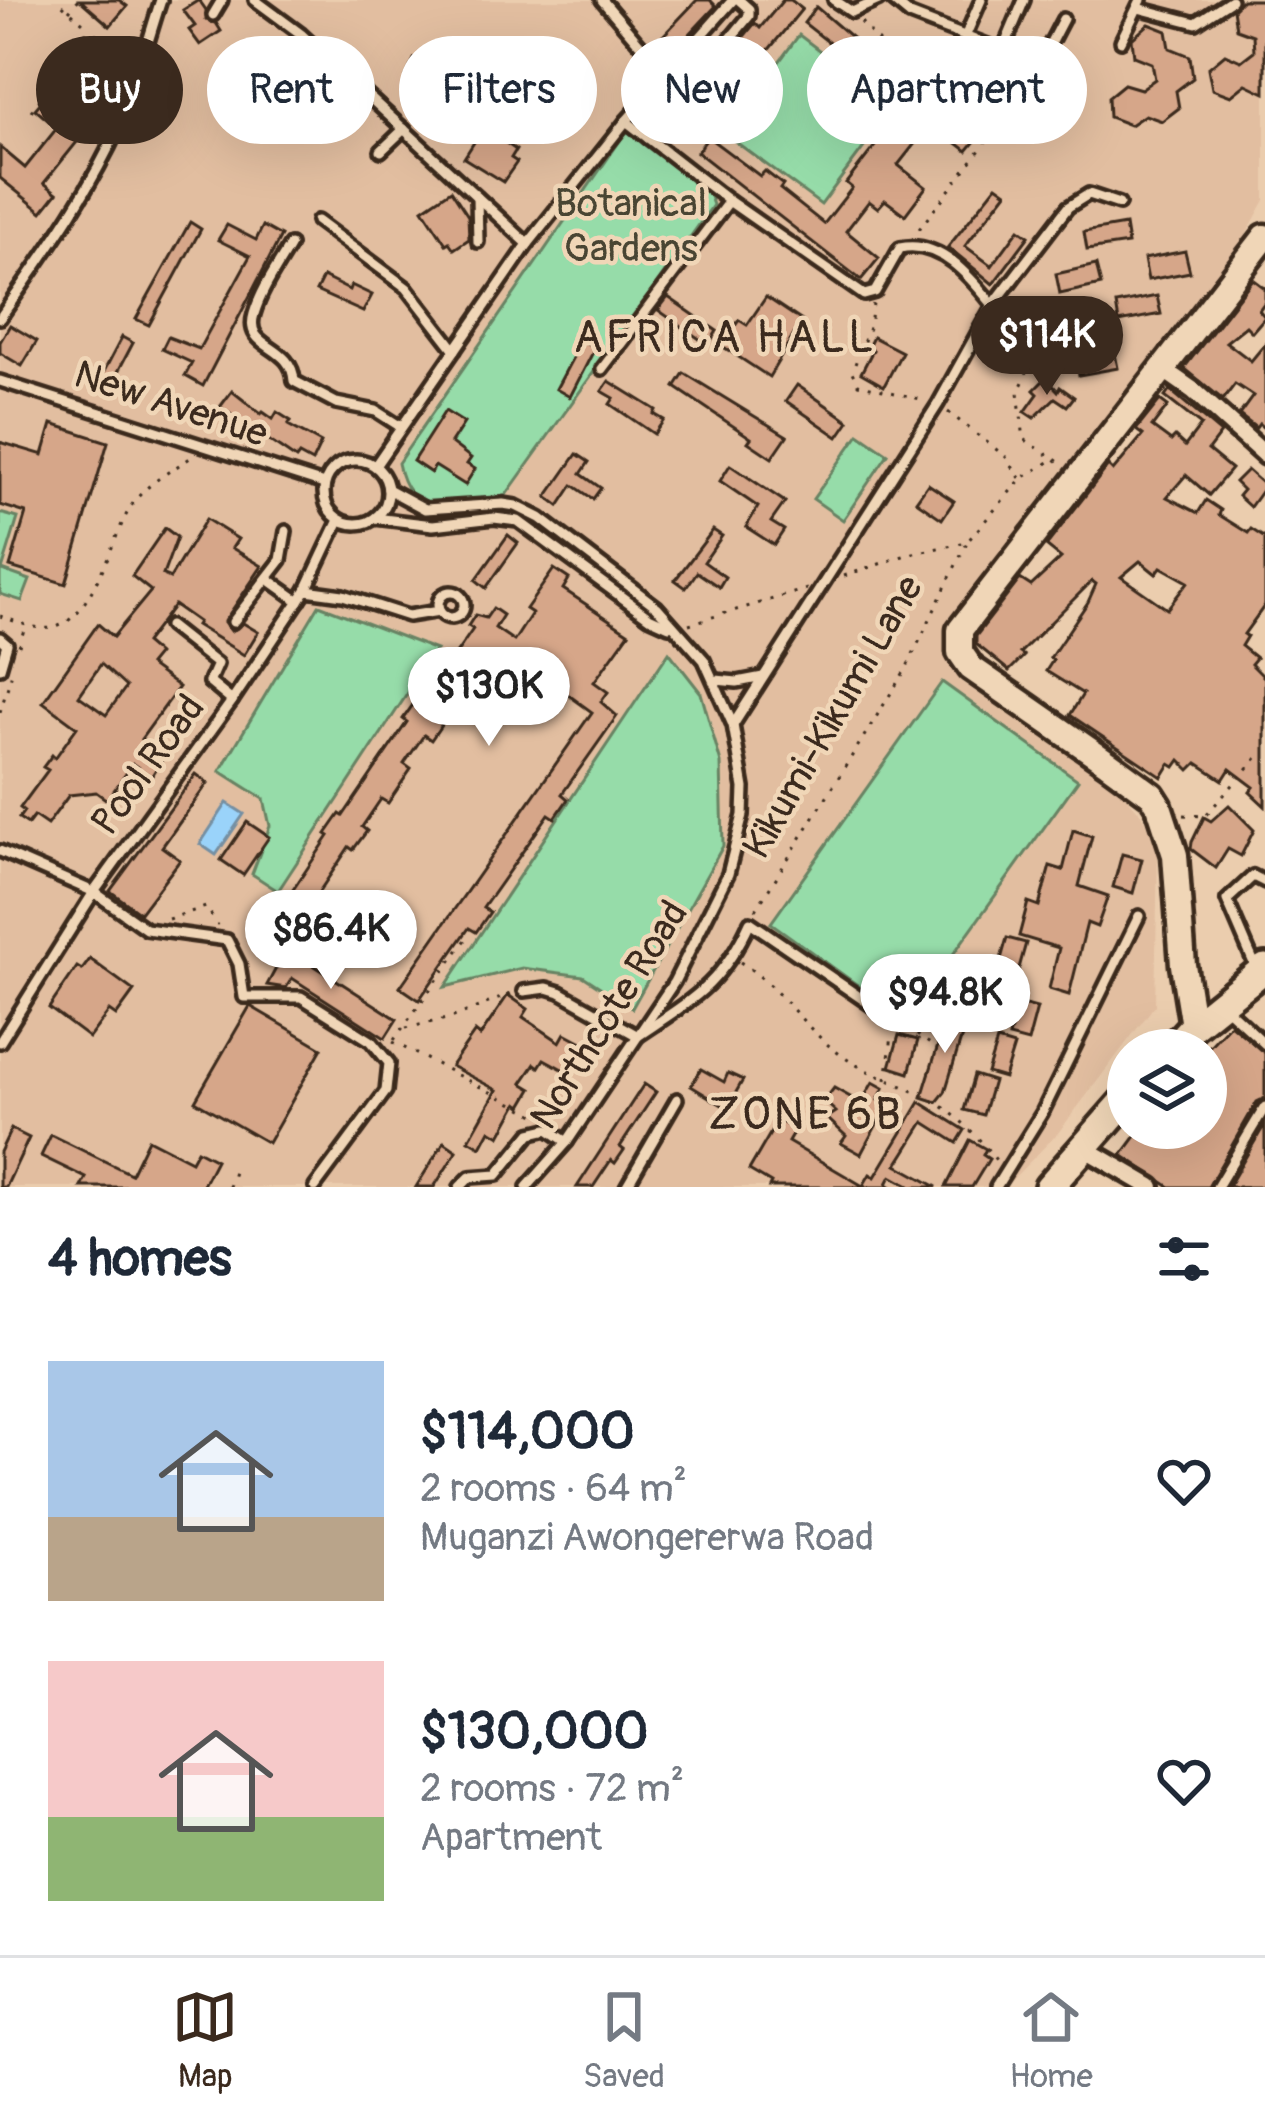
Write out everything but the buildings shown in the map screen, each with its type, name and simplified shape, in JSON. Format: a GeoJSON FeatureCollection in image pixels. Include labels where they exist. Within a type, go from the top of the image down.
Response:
{"type":"FeatureCollection","features":[{"type":"Feature","properties":{"kind":"main road"},"geometry":{"type":"LineString","coordinates":[[1190,1029],[1262,971]]}},
{"type":"Feature","properties":{"kind":"main road"},"geometry":{"type":"LineString","coordinates":[[1048,1187],[1107,1121]]}},
{"type":"Feature","properties":{"kind":"street"},"geometry":{"type":"LineString","coordinates":[[1193,1026],[1175,855],[1152,795],[970,668],[963,660],[960,630],[1164,370],[1257,264],[1265,237]]}},
{"type":"Feature","properties":{"kind":"street"},"geometry":{"type":"LineString","coordinates":[[1164,370],[1265,455]]}},
{"type":"Feature","properties":{"kind":"street"},"geometry":{"type":"LineString","coordinates":[[1084,1148],[1151,1187]]}},
{"type":"Feature","properties":{"kind":"lane"},"geometry":{"type":"LineString","coordinates":[[213,15],[223,0]]}},
{"type":"Feature","properties":{"kind":"lane"},"geometry":{"type":"LineString","coordinates":[[255,0],[303,36]]}},
{"type":"Feature","properties":{"kind":"lane"},"geometry":{"type":"LineString","coordinates":[[602,0],[633,36]]}},
{"type":"Feature","properties":{"kind":"lane"},"geometry":{"type":"LineString","coordinates":[[703,36],[736,0],[749,9],[731,36]]}},
{"type":"Feature","properties":{"kind":"lane"},"geometry":{"type":"LineString","coordinates":[[834,0],[852,11],[879,0]]}},
{"type":"Feature","properties":{"kind":"lane"},"geometry":{"type":"LineString","coordinates":[[892,0],[910,15],[962,36]]}},
{"type":"Feature","properties":{"kind":"lane"},"geometry":{"type":"LineString","coordinates":[[965,36],[981,0]]}},
{"type":"Feature","properties":{"kind":"lane"},"geometry":{"type":"LineString","coordinates":[[1009,36],[1024,0]]}},
{"type":"Feature","properties":{"kind":"lane"},"geometry":{"type":"LineString","coordinates":[[1121,41],[1140,4],[1196,23],[1231,0]]}},
{"type":"Feature","properties":{"kind":"lane"},"geometry":{"type":"LineString","coordinates":[[0,318],[80,200],[109,148],[146,54],[156,2]]}},
{"type":"Feature","properties":{"kind":"lane"},"geometry":{"type":"LineString","coordinates":[[1054,36],[1063,20]]}},
{"type":"Feature","properties":{"kind":"lane"},"geometry":{"type":"LineString","coordinates":[[375,102],[399,124]]}},
{"type":"Feature","properties":{"kind":"lane"},"geometry":{"type":"LineString","coordinates":[[375,466],[528,244],[621,127]]}},
{"type":"Feature","properties":{"kind":"lane"},"geometry":{"type":"LineString","coordinates":[[381,152],[399,134]]}},
{"type":"Feature","properties":{"kind":"lane"},"geometry":{"type":"LineString","coordinates":[[420,144],[528,244]]}},
{"type":"Feature","properties":{"kind":"lane"},"geometry":{"type":"LineString","coordinates":[[657,144],[864,295],[875,292],[894,257],[906,246],[925,248],[965,269],[993,305]]}},
{"type":"Feature","properties":{"kind":"lane"},"geometry":{"type":"LineString","coordinates":[[733,725],[938,404],[993,305],[1068,207],[1089,194],[1119,204]]}},
{"type":"Feature","properties":{"kind":"lane"},"geometry":{"type":"LineString","coordinates":[[477,197],[478,242]]}},
{"type":"Feature","properties":{"kind":"lane"},"geometry":{"type":"LineString","coordinates":[[602,369],[729,201]]}},
{"type":"Feature","properties":{"kind":"lane"},"geometry":{"type":"LineString","coordinates":[[317,221],[407,288],[455,350]]}},
{"type":"Feature","properties":{"kind":"lane"},"geometry":{"type":"LineString","coordinates":[[290,245],[252,316],[254,331],[271,349],[287,357],[294,381],[336,404],[376,411],[401,427]]}},
{"type":"Feature","properties":{"kind":"lane","name":"New Avenue"},"geometry":{"type":"LineString","coordinates":[[0,381],[324,484]]}},
{"type":"Feature","properties":{"kind":"lane"},"geometry":{"type":"LineString","coordinates":[[348,460],[375,466],[388,489],[385,506],[376,518],[354,525],[339,520],[324,501],[324,484],[335,467],[348,460]]}},
{"type":"Feature","properties":{"kind":"lane","name":"Northcote Road"},"geometry":{"type":"LineString","coordinates":[[388,489],[425,509],[503,504],[528,511],[632,587],[674,628],[704,660],[733,725],[744,788],[740,837],[707,918],[674,982],[570,1138],[527,1187]]}},
{"type":"Feature","properties":{"kind":"lane","name":"Northcote Road"},"geometry":{"type":"LineString","coordinates":[[376,518],[433,525],[494,518],[518,521],[649,617],[674,628]]}},
{"type":"Feature","properties":{"kind":"lane","name":"Pool Road"},"geometry":{"type":"LineString","coordinates":[[0,1042],[94,892],[299,601],[339,520]]}},
{"type":"Feature","properties":{"kind":"lane"},"geometry":{"type":"LineString","coordinates":[[233,622],[280,560],[286,531]]}},
{"type":"Feature","properties":{"kind":"lane"},"geometry":{"type":"LineString","coordinates":[[268,579],[299,601]]}},
{"type":"Feature","properties":{"kind":"lane"},"geometry":{"type":"LineString","coordinates":[[306,590],[343,595],[407,616],[439,611]]}},
{"type":"Feature","properties":{"kind":"lane"},"geometry":{"type":"LineString","coordinates":[[169,626],[217,664],[210,685],[232,701]]}},
{"type":"Feature","properties":{"kind":"lane"},"geometry":{"type":"LineString","coordinates":[[0,638],[7,644],[0,666]]}},
{"type":"Feature","properties":{"kind":"lane"},"geometry":{"type":"LineString","coordinates":[[716,680],[737,682],[763,676]]}},
{"type":"Feature","properties":{"kind":"lane"},"geometry":{"type":"LineString","coordinates":[[0,851],[94,892],[143,926],[227,940],[239,964],[244,997],[301,997],[371,1041],[388,1063],[386,1091],[315,1187]]}},
{"type":"Feature","properties":{"kind":"lane"},"geometry":{"type":"LineString","coordinates":[[1262,971],[1227,900],[1252,876],[1265,882]]}},
{"type":"Feature","properties":{"kind":"lane"},"geometry":{"type":"LineString","coordinates":[[996,1187],[1042,1113],[1139,916]]}},
{"type":"Feature","properties":{"kind":"lane"},"geometry":{"type":"LineString","coordinates":[[524,991],[547,988],[560,992],[638,1036],[707,989],[734,958],[750,922],[896,1022]]}},
{"type":"Feature","properties":{"kind":"lane"},"geometry":{"type":"LineString","coordinates":[[1221,1003],[1265,1043]]}},
{"type":"Feature","properties":{"kind":"lane"},"geometry":{"type":"LineString","coordinates":[[626,1187],[676,1099]]}},
{"type":"Feature","properties":{"kind":"lane"},"geometry":{"type":"LineString","coordinates":[[1217,1187],[1265,1107]]}},
{"type":"Feature","properties":{"kind":"lane"},"geometry":{"type":"LineString","coordinates":[[460,1187],[470,1177],[497,1175],[531,1133],[548,1130],[570,1138]]}},
{"type":"Feature","properties":{"kind":"lane","name":"Northcote Road"},"geometry":{"type":"LineString","coordinates":[[541,1187],[548,1168]]}},
{"type":"Feature","properties":{"kind":"path"},"geometry":{"type":"LineString","coordinates":[[31,111],[87,40],[83,23],[57,0]]}},
{"type":"Feature","properties":{"kind":"path"},"geometry":{"type":"LineString","coordinates":[[69,11],[78,0]]}},
{"type":"Feature","properties":{"kind":"path"},"geometry":{"type":"LineString","coordinates":[[852,11],[891,56],[932,77],[990,137],[906,246]]}},
{"type":"Feature","properties":{"kind":"path"},"geometry":{"type":"LineString","coordinates":[[875,292],[870,325],[852,372],[858,384],[938,404],[1006,457],[1021,479]]}},
{"type":"Feature","properties":{"kind":"path"},"geometry":{"type":"LineString","coordinates":[[993,305],[1014,314],[1021,343],[1031,352],[1018,392],[1024,440],[1062,464]]}},
{"type":"Feature","properties":{"kind":"path"},"geometry":{"type":"LineString","coordinates":[[0,616],[26,625],[55,627],[73,615],[139,496],[208,447]]}},
{"type":"Feature","properties":{"kind":"path","name":"Kikumi-Kikumi Lane"},"geometry":{"type":"LineString","coordinates":[[750,922],[759,900],[905,669],[967,542],[1021,479],[1054,459]]}},
{"type":"Feature","properties":{"kind":"path"},"geometry":{"type":"LineString","coordinates":[[674,628],[908,554],[967,542]]}},
{"type":"Feature","properties":{"kind":"path"},"geometry":{"type":"LineString","coordinates":[[1165,820],[1178,814],[1204,816],[1258,757]]}},
{"type":"Feature","properties":{"kind":"path"},"geometry":{"type":"LineString","coordinates":[[143,926],[206,907],[227,940]]}},
{"type":"Feature","properties":{"kind":"path"},"geometry":{"type":"LineString","coordinates":[[470,934],[393,1042],[570,1138]]}},
{"type":"Feature","properties":{"kind":"path"},"geometry":{"type":"LineString","coordinates":[[734,958],[786,998],[830,1047],[886,1082],[944,1108],[985,1145],[1006,1174]]}},
{"type":"Feature","properties":{"kind":"path"},"geometry":{"type":"LineString","coordinates":[[402,1029],[452,1018],[499,996],[524,991]]}},
{"type":"Feature","properties":{"kind":"path"},"geometry":{"type":"LineString","coordinates":[[886,1082],[896,1022],[936,1048]]}},
{"type":"Feature","properties":{"kind":"path"},"geometry":{"type":"LineString","coordinates":[[229,1187],[234,1172]]}},
{"type":"Feature","properties":{"kind":"shaded area"},"geometry":{"type":"Polygon","coordinates":[[[0,0],[1265,0],[1265,200],[1228,267],[947,629],[947,657],[960,681],[1123,793],[1144,817],[1158,850],[1155,1005],[1137,1029],[1107,1029],[1107,1068],[1058,1133],[1005,1187],[0,1187],[0,0]]]}},
{"type":"Feature","properties":{"kind":"green space"},"geometry":{"type":"Polygon","coordinates":[[[799,35],[807,41],[807,144],[866,144],[821,205],[739,144],[783,144],[783,56],[799,35]]]}},
{"type":"Feature","properties":{"kind":"green space","name":"Botanical Gardens"},"geometry":{"type":"Polygon","coordinates":[[[621,139],[621,144],[648,144],[707,188],[713,205],[506,495],[455,507],[425,504],[404,483],[398,463],[621,139]]]}},
{"type":"Feature","properties":{"kind":"green space"},"geometry":{"type":"Polygon","coordinates":[[[859,434],[888,454],[843,520],[813,499],[859,434]]]}},
{"type":"Feature","properties":{"kind":"green space"},"geometry":{"type":"Polygon","coordinates":[[[0,513],[18,518],[2,570],[30,580],[22,601],[0,594],[0,513]]]}},
{"type":"Feature","properties":{"kind":"green space"},"geometry":{"type":"Polygon","coordinates":[[[319,605],[436,650],[278,891],[252,874],[270,826],[264,799],[220,771],[319,605]]]}},
{"type":"Feature","properties":{"kind":"green space"},"geometry":{"type":"Polygon","coordinates":[[[669,652],[701,693],[721,763],[723,846],[632,1008],[583,976],[522,968],[445,987],[669,652]]]}},
{"type":"Feature","properties":{"kind":"green space"},"geometry":{"type":"Polygon","coordinates":[[[942,682],[1078,780],[906,1020],[771,923],[942,682]]]}},
{"type":"Feature","properties":{"kind":"water"},"geometry":{"type":"Polygon","coordinates":[[[227,803],[244,814],[216,855],[200,844],[227,803]]]}},
{"type":"Feature","properties":{"kind":"district","name":"AFRICA HALL"},"geometry":{"type":"Point","coordinates":[725,338]}},
{"type":"Feature","properties":{"kind":"district","name":"ZONE 6B"},"geometry":{"type":"Point","coordinates":[806,1115]}}]}
